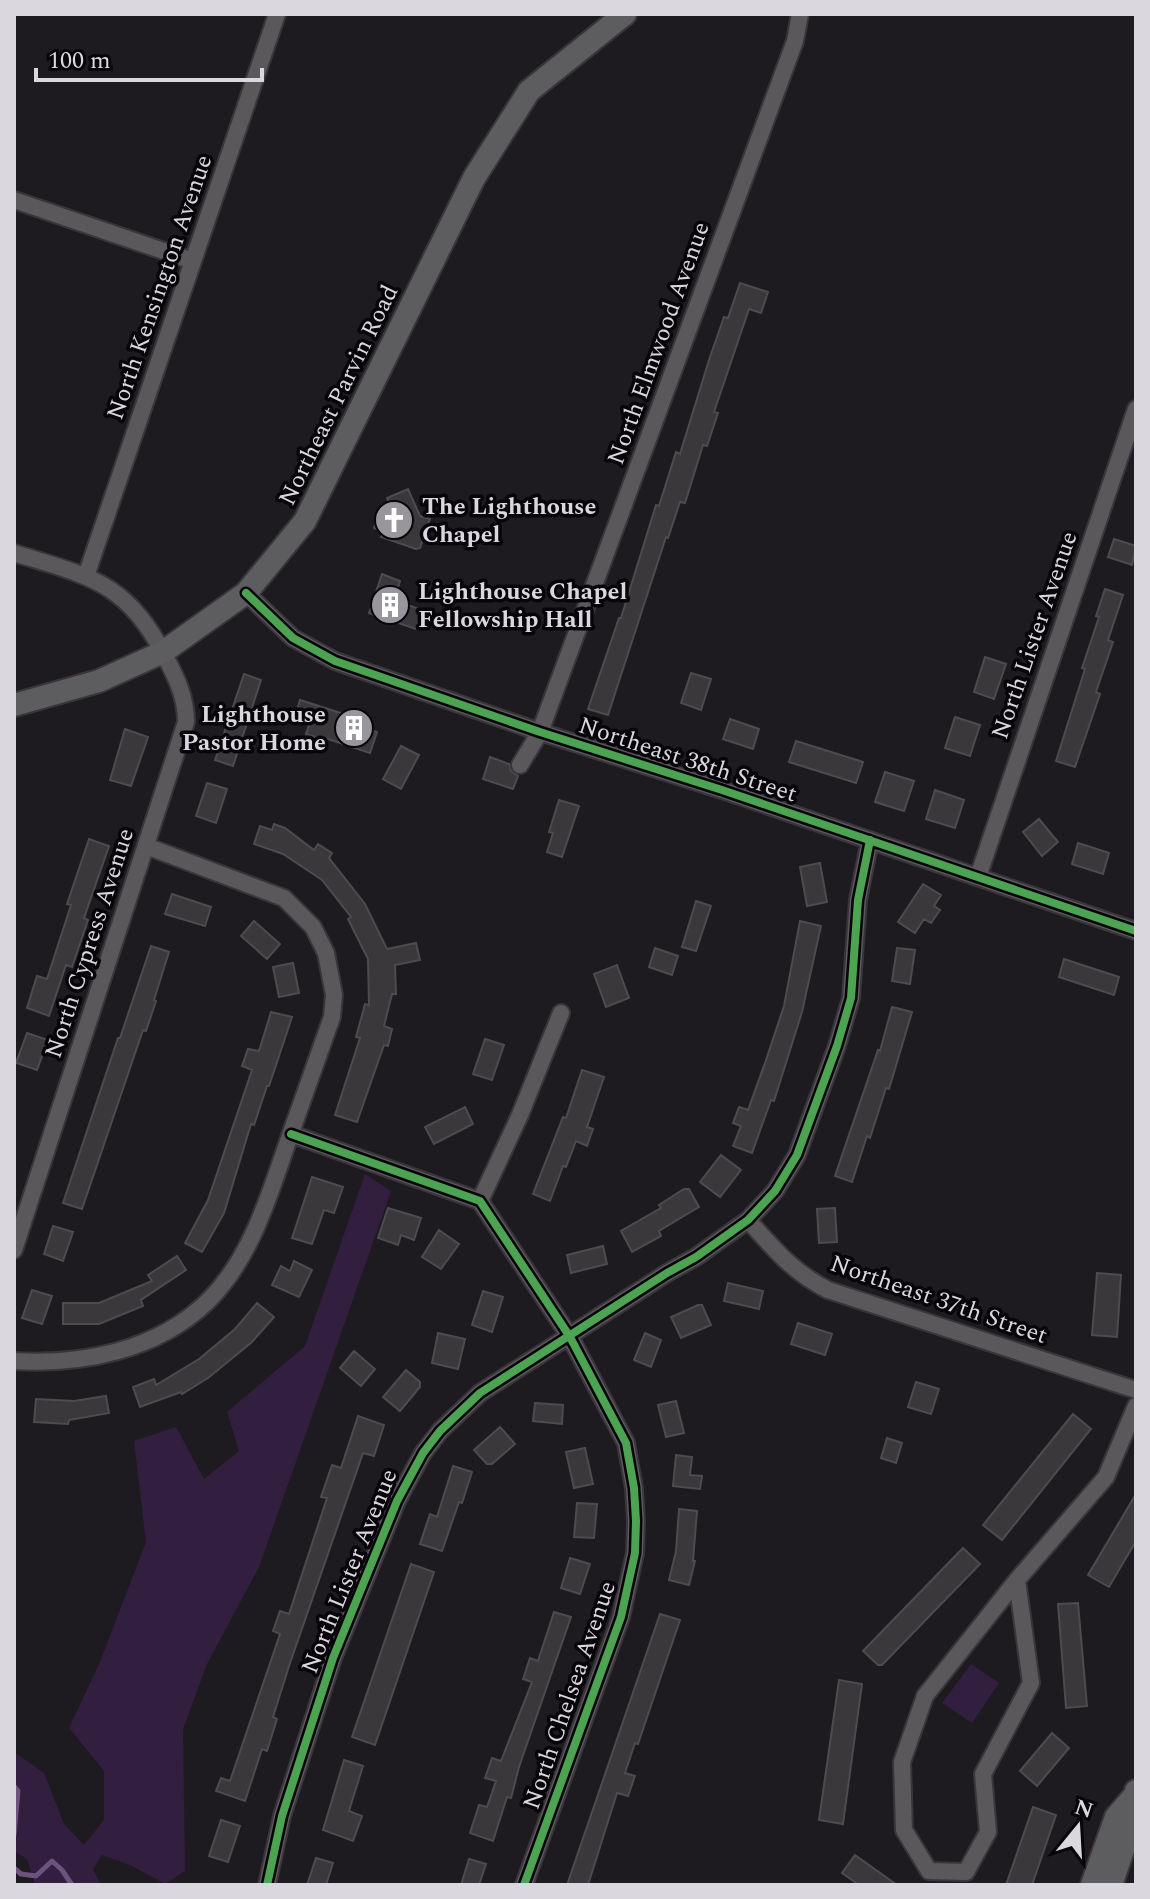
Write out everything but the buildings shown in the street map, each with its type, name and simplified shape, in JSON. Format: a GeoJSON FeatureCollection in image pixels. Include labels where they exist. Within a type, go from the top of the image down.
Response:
{"type":"FeatureCollection","features":[{"type":"Feature","properties":{"kind":"main road","name":"Northeast Parvin Road"},"geometry":{"type":"LineString","coordinates":[[14,705],[99,681],[163,652],[246,593],[305,521],[474,178],[529,91],[625,14]]}},
{"type":"Feature","properties":{"kind":"main road"},"geometry":{"type":"LineString","coordinates":[[1092,1885],[1116,1817],[1136,1794]]}},
{"type":"Feature","properties":{"kind":"main road"},"geometry":{"type":"LineString","coordinates":[[1111,1885],[1131,1826],[1136,1794]]}},
{"type":"Feature","properties":{"kind":"street","name":"North Kensington Avenue"},"geometry":{"type":"LineString","coordinates":[[86,576],[277,14]]}},
{"type":"Feature","properties":{"kind":"street","name":"North Elmwood Avenue"},"geometry":{"type":"LineString","coordinates":[[520,765],[540,732],[795,41],[800,14]]}},
{"type":"Feature","properties":{"kind":"street"},"geometry":{"type":"LineString","coordinates":[[14,200],[193,261]]}},
{"type":"Feature","properties":{"kind":"street","name":"North Lister Avenue"},"geometry":{"type":"LineString","coordinates":[[978,877],[1136,409]]}},
{"type":"Feature","properties":{"kind":"street"},"geometry":{"type":"LineString","coordinates":[[14,553],[86,576],[114,591],[132,605],[163,652]]}},
{"type":"Feature","properties":{"kind":"street","name":"Northeast 38th Street"},"geometry":{"type":"LineString","coordinates":[[246,593],[274,622],[315,651],[540,732],[1136,931]]}},
{"type":"Feature","properties":{"kind":"street","name":"North Cypress Avenue"},"geometry":{"type":"LineString","coordinates":[[14,1250],[186,722],[181,689],[163,652]]}},
{"type":"Feature","properties":{"kind":"street","name":"North Lister Avenue"},"geometry":{"type":"LineString","coordinates":[[267,1885],[282,1816],[320,1696],[363,1581],[409,1476],[440,1431],[470,1402],[503,1378],[696,1257],[748,1220],[775,1191],[797,1155],[851,998],[858,900],[870,840]]}},
{"type":"Feature","properties":{"kind":"street"},"geometry":{"type":"LineString","coordinates":[[14,1361],[67,1361],[124,1350],[180,1323],[208,1301],[233,1269],[256,1229],[332,1017],[334,995],[326,953],[313,927],[284,898],[146,846]]}},
{"type":"Feature","properties":{"kind":"street"},"geometry":{"type":"LineString","coordinates":[[480,1201],[520,1115],[561,1013]]}},
{"type":"Feature","properties":{"kind":"street"},"geometry":{"type":"LineString","coordinates":[[291,1134],[480,1201],[570,1337]]}},
{"type":"Feature","properties":{"kind":"street","name":"Northeast 37th Street"},"geometry":{"type":"LineString","coordinates":[[748,1220],[785,1261],[807,1279],[828,1290],[1136,1390]]}},
{"type":"Feature","properties":{"kind":"street","name":"North Chelsea Avenue"},"geometry":{"type":"LineString","coordinates":[[524,1885],[621,1617],[635,1553],[634,1488],[626,1443],[570,1337]]}},
{"type":"Feature","properties":{"kind":"street"},"geometry":{"type":"LineString","coordinates":[[1017,1580],[1031,1683],[983,1774],[988,1832],[966,1872],[929,1871],[904,1830],[902,1762],[925,1696],[1017,1580],[1106,1477],[1136,1406]]}},
{"type":"Feature","properties":{"kind":"shaded area"},"geometry":{"type":"Polygon","coordinates":[[[365,1174],[391,1191],[259,1567],[207,1664],[183,1729],[185,1871],[165,1884],[130,1865],[102,1855],[93,1869],[101,1885],[35,1885],[27,1859],[14,1851],[14,1752],[44,1773],[64,1824],[84,1845],[104,1820],[104,1771],[69,1728],[100,1662],[146,1542],[134,1441],[176,1427],[204,1479],[239,1451],[227,1412],[305,1346],[365,1174]]]}},
{"type":"Feature","properties":{"kind":"shaded area"},"geometry":{"type":"Polygon","coordinates":[[[971,1664],[999,1683],[972,1723],[942,1703],[971,1664]]]}},
{"type":"Feature","properties":{"kind":"waterway"},"geometry":{"type":"LineString","coordinates":[[14,1786],[18,1791],[14,1835]]}},
{"type":"Feature","properties":{"kind":"waterway"},"geometry":{"type":"LineString","coordinates":[[14,1868],[21,1874],[36,1876],[52,1861],[72,1885]]}},
{"type":"Feature","properties":{"kind":"cycle path"},"geometry":{"type":"LineString","coordinates":[[246,593],[293,638],[335,661],[1136,931]]}},
{"type":"Feature","properties":{"kind":"cycle path"},"geometry":{"type":"LineString","coordinates":[[267,1885],[282,1816],[333,1658],[397,1501],[423,1453],[440,1431],[480,1393],[696,1257],[748,1220],[775,1191],[797,1155],[851,998],[858,900],[870,840]]}},
{"type":"Feature","properties":{"kind":"cycle path"},"geometry":{"type":"LineString","coordinates":[[291,1134],[480,1201],[570,1337],[626,1443],[636,1521],[635,1553],[621,1617],[524,1885]]}},
{"type":"Feature","properties":{"kind":"place","name":"The Lighthouse Chapel"},"geometry":{"type":"Point","coordinates":[394,520]}},
{"type":"Feature","properties":{"kind":"place","name":"Lighthouse Chapel Fellowship Hall"},"geometry":{"type":"Point","coordinates":[390,605]}},
{"type":"Feature","properties":{"kind":"place","name":"Lighthouse Pastor Home"},"geometry":{"type":"Point","coordinates":[354,728]}}]}
